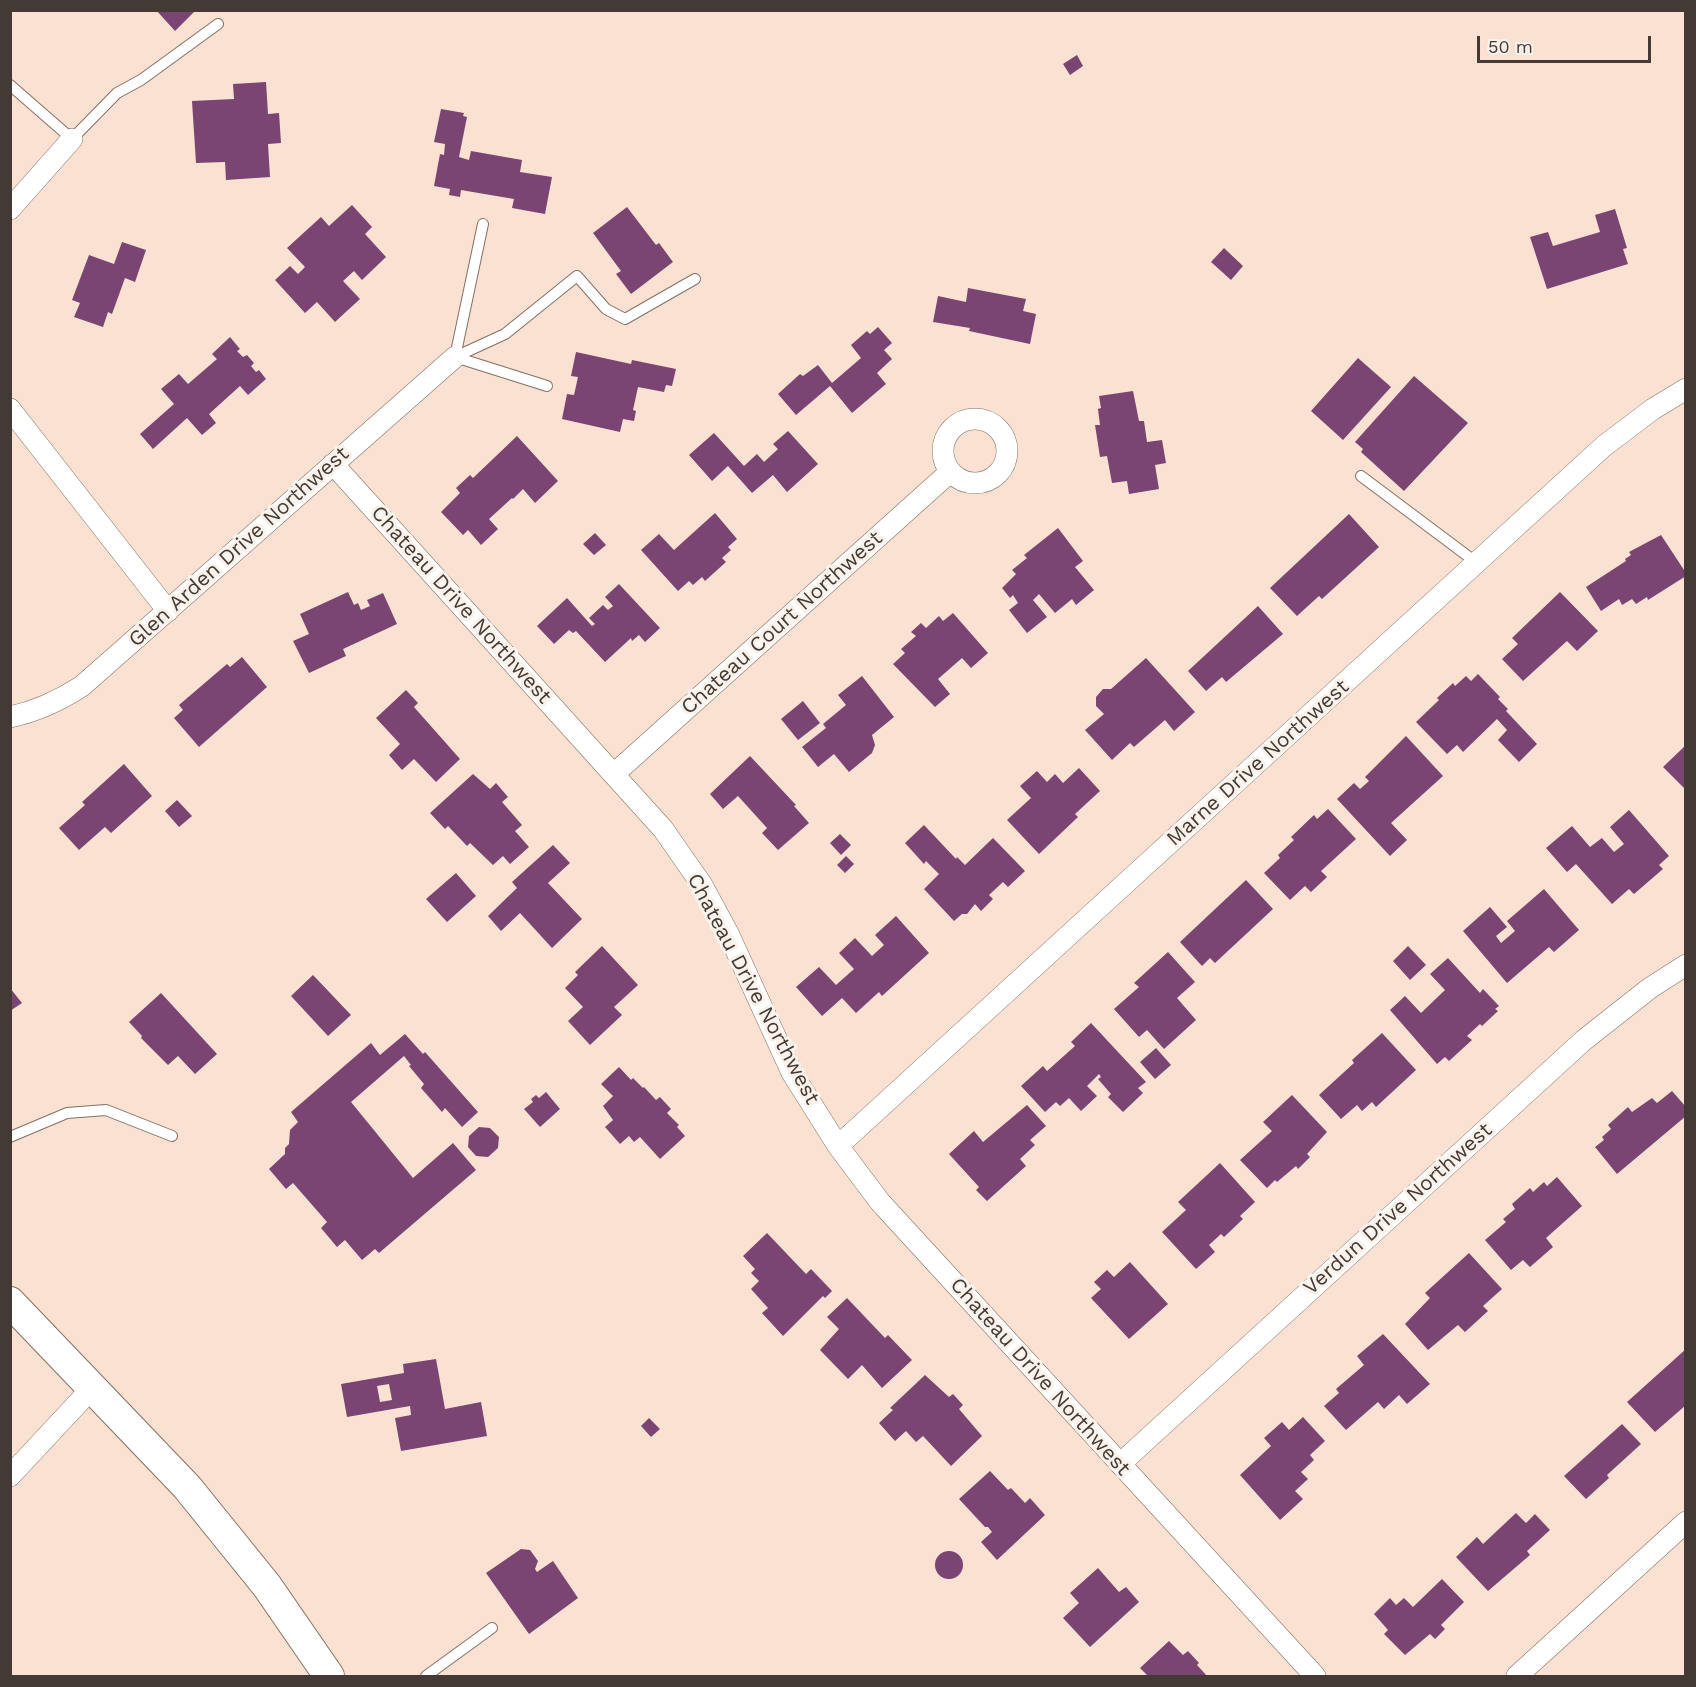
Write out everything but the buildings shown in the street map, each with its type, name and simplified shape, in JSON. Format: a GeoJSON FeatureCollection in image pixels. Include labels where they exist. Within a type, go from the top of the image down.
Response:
{"type":"FeatureCollection","features":[{"type":"Feature","properties":{"kind":"main road"},"geometry":{"type":"LineString","coordinates":[[10,1302],[187,1487],[267,1586],[329,1677]]}},
{"type":"Feature","properties":{"kind":"street"},"geometry":{"type":"LineString","coordinates":[[10,209],[72,139]]}},
{"type":"Feature","properties":{"kind":"street","name":"Glen Arden Drive Northwest"},"geometry":{"type":"LineString","coordinates":[[10,717],[33,712],[56,703],[82,686],[455,357]]}},
{"type":"Feature","properties":{"kind":"street","name":"Marne Drive Northwest"},"geometry":{"type":"LineString","coordinates":[[838,1146],[1604,446],[1653,409],[1686,389]]}},
{"type":"Feature","properties":{"kind":"street"},"geometry":{"type":"LineString","coordinates":[[10,409],[168,610]]}},
{"type":"Feature","properties":{"kind":"street","name":"Chateau Drive Northwest"},"geometry":{"type":"LineString","coordinates":[[333,464],[663,829],[702,885],[729,935],[792,1073],[838,1146],[880,1202],[1315,1677]]}},
{"type":"Feature","properties":{"kind":"street","name":"Chateau Court Northwest"},"geometry":{"type":"LineString","coordinates":[[614,774],[950,472]]}},
{"type":"Feature","properties":{"kind":"street","name":"Verdun Drive Northwest"},"geometry":{"type":"LineString","coordinates":[[1120,1464],[1584,1040],[1650,988],[1686,965]]}},
{"type":"Feature","properties":{"kind":"street"},"geometry":{"type":"LineString","coordinates":[[10,1476],[93,1387]]}},
{"type":"Feature","properties":{"kind":"street"},"geometry":{"type":"LineString","coordinates":[[1517,1677],[1686,1522]]}},
{"type":"Feature","properties":{"kind":"lane"},"geometry":{"type":"LineString","coordinates":[[10,85],[72,139],[117,93],[141,80],[218,24]]}},
{"type":"Feature","properties":{"kind":"lane"},"geometry":{"type":"LineString","coordinates":[[455,357],[483,224]]}},
{"type":"Feature","properties":{"kind":"lane"},"geometry":{"type":"LineString","coordinates":[[455,357],[505,334],[577,276],[606,309],[625,319],[695,279]]}},
{"type":"Feature","properties":{"kind":"lane"},"geometry":{"type":"LineString","coordinates":[[455,357],[547,386]]}},
{"type":"Feature","properties":{"kind":"lane"},"geometry":{"type":"LineString","coordinates":[[1361,476],[1477,563]]}},
{"type":"Feature","properties":{"kind":"lane"},"geometry":{"type":"LineString","coordinates":[[10,1137],[67,1113],[106,1110],[172,1136]]}},
{"type":"Feature","properties":{"kind":"lane"},"geometry":{"type":"LineString","coordinates":[[426,1677],[492,1628]]}}]}
